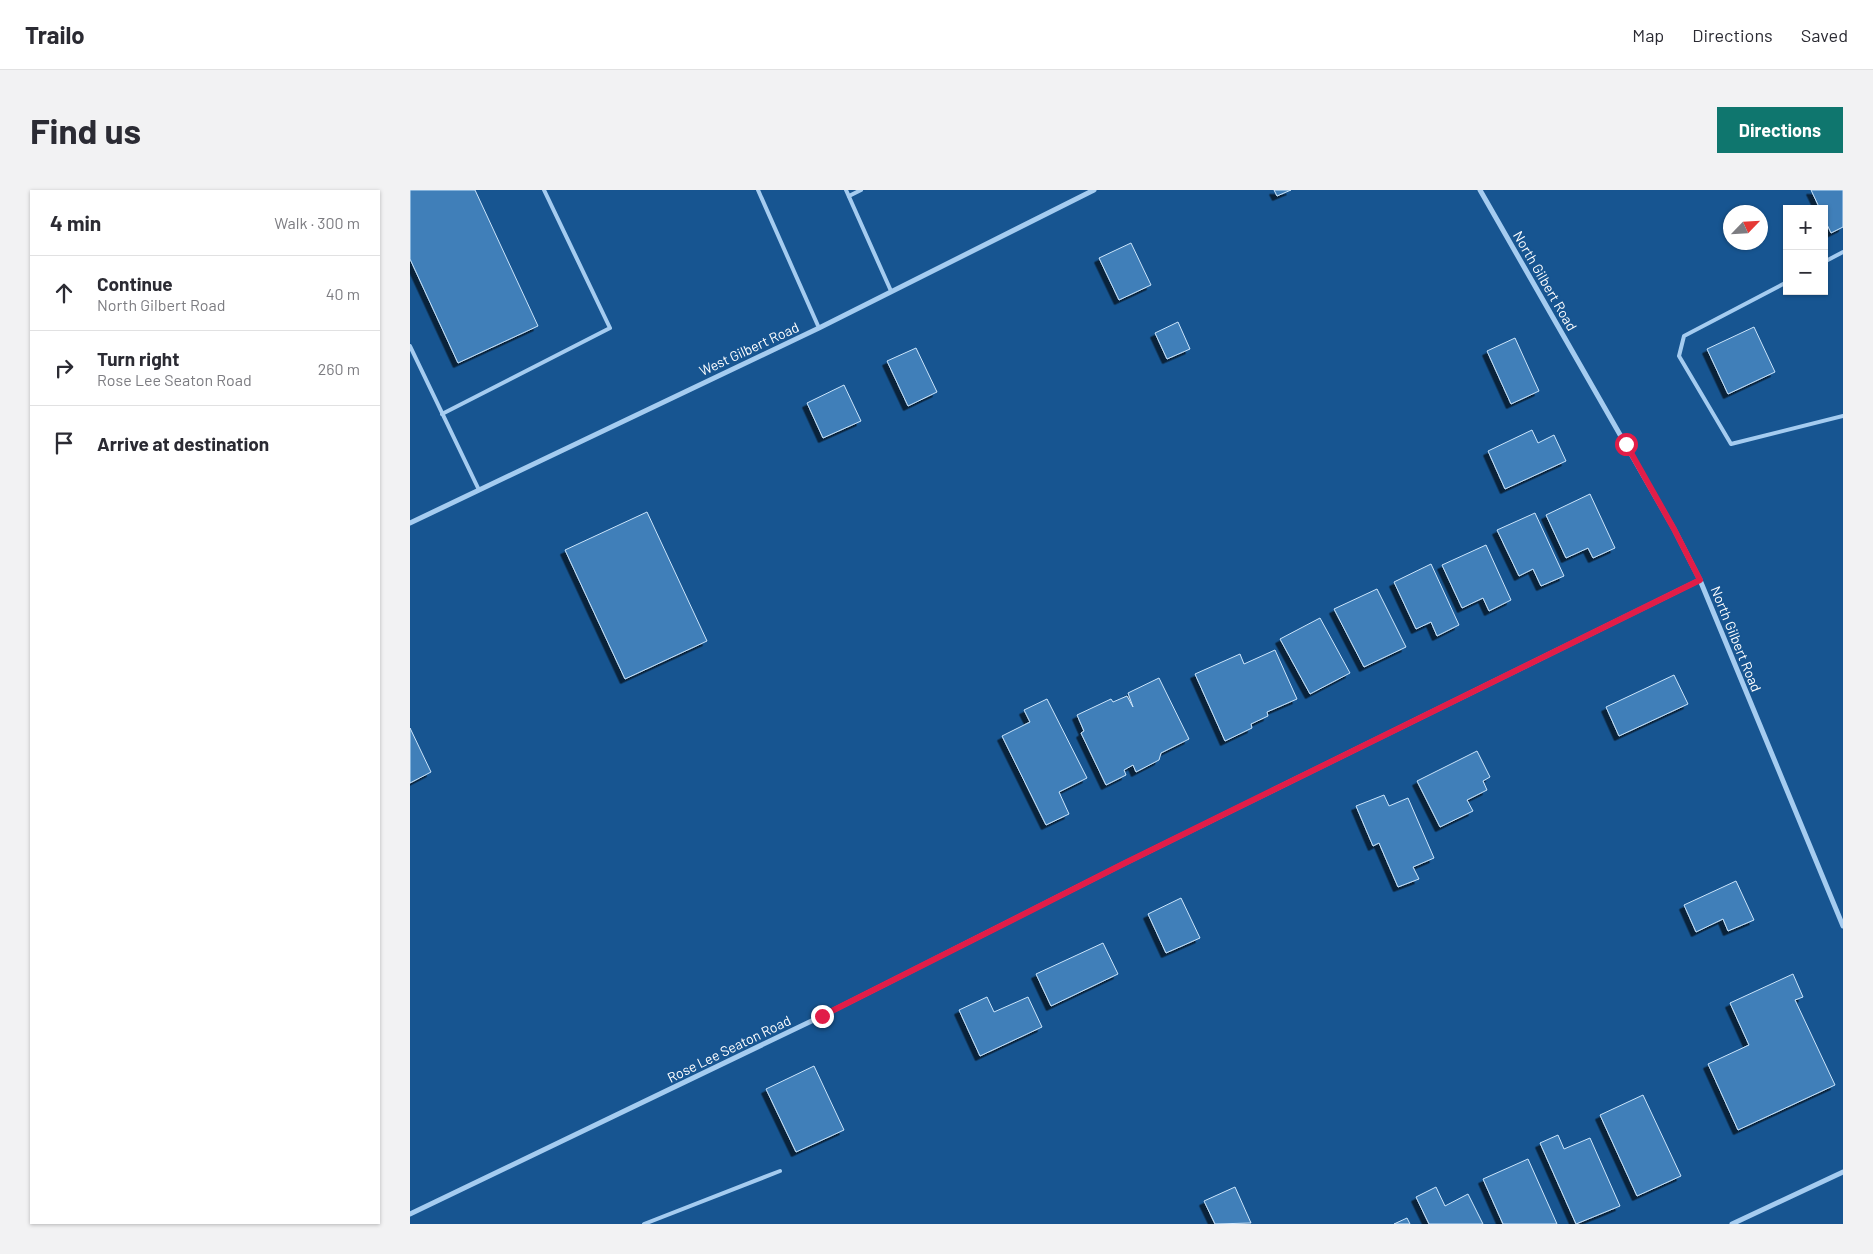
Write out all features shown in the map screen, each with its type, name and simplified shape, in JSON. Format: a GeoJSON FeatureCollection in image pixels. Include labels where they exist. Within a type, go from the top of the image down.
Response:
{"type":"FeatureCollection","features":[{"type":"Feature","properties":{"kind":"street","name":"West Gilbert Road"},"geometry":{"type":"LineString","coordinates":[[410,523],[820,328],[1094,190]]}},
{"type":"Feature","properties":{"kind":"street","name":"North Gilbert Road"},"geometry":{"type":"LineString","coordinates":[[1480,190],[1674,529],[1700,580],[1843,926]]}},
{"type":"Feature","properties":{"kind":"street","name":"Rose Lee Seaton Road"},"geometry":{"type":"LineString","coordinates":[[410,1214],[822,1016],[1211,820],[1700,580]]}},
{"type":"Feature","properties":{"kind":"street"},"geometry":{"type":"LineString","coordinates":[[1732,1224],[1843,1172]]}},
{"type":"Feature","properties":{"kind":"lane"},"geometry":{"type":"LineString","coordinates":[[442,414],[610,328],[544,190]]}},
{"type":"Feature","properties":{"kind":"lane"},"geometry":{"type":"LineString","coordinates":[[758,190],[820,328]]}},
{"type":"Feature","properties":{"kind":"lane"},"geometry":{"type":"LineString","coordinates":[[846,190],[891,291]]}},
{"type":"Feature","properties":{"kind":"lane"},"geometry":{"type":"LineString","coordinates":[[848,196],[862,190]]}},
{"type":"Feature","properties":{"kind":"lane"},"geometry":{"type":"LineString","coordinates":[[1828,260],[1843,252]]}},
{"type":"Feature","properties":{"kind":"lane"},"geometry":{"type":"LineString","coordinates":[[1783,284],[1684,336],[1680,356],[1731,444],[1843,416]]}},
{"type":"Feature","properties":{"kind":"lane"},"geometry":{"type":"LineString","coordinates":[[410,346],[479,490]]}},
{"type":"Feature","properties":{"kind":"lane"},"geometry":{"type":"LineString","coordinates":[[644,1224],[780,1171]]}},
{"type":"Feature","properties":{"kind":"building"},"geometry":{"type":"Polygon","coordinates":[[[410,190],[475,190],[538,326],[458,363],[410,259],[410,190]]]}},
{"type":"Feature","properties":{"kind":"building"},"geometry":{"type":"Polygon","coordinates":[[[1274,190],[1291,190],[1277,196],[1274,190]]]}},
{"type":"Feature","properties":{"kind":"building"},"geometry":{"type":"Polygon","coordinates":[[[1811,190],[1843,190],[1843,227],[1831,233],[1828,227],[1828,205],[1818,205],[1811,190]]]}},
{"type":"Feature","properties":{"kind":"building"},"geometry":{"type":"Polygon","coordinates":[[[1131,243],[1151,285],[1119,300],[1099,258],[1131,243]]]}},
{"type":"Feature","properties":{"kind":"building"},"geometry":{"type":"Polygon","coordinates":[[[1178,322],[1190,349],[1167,359],[1155,333],[1178,322]]]}},
{"type":"Feature","properties":{"kind":"building"},"geometry":{"type":"Polygon","coordinates":[[[1754,327],[1775,372],[1728,394],[1707,349],[1754,327]]]}},
{"type":"Feature","properties":{"kind":"building"},"geometry":{"type":"Polygon","coordinates":[[[1515,338],[1539,391],[1511,404],[1487,351],[1515,338]]]}},
{"type":"Feature","properties":{"kind":"building"},"geometry":{"type":"Polygon","coordinates":[[[916,348],[937,392],[908,406],[887,361],[916,348]]]}},
{"type":"Feature","properties":{"kind":"building"},"geometry":{"type":"Polygon","coordinates":[[[844,385],[861,421],[823,438],[807,403],[844,385]]]}},
{"type":"Feature","properties":{"kind":"building"},"geometry":{"type":"Polygon","coordinates":[[[1532,430],[1538,443],[1554,435],[1566,461],[1505,489],[1488,451],[1532,430]]]}},
{"type":"Feature","properties":{"kind":"building"},"geometry":{"type":"Polygon","coordinates":[[[1590,494],[1615,548],[1593,558],[1588,548],[1566,558],[1546,515],[1590,494]]]}},
{"type":"Feature","properties":{"kind":"building"},"geometry":{"type":"Polygon","coordinates":[[[647,512],[707,641],[625,679],[565,550],[647,512]]]}},
{"type":"Feature","properties":{"kind":"building"},"geometry":{"type":"Polygon","coordinates":[[[1535,513],[1564,576],[1541,586],[1533,569],[1519,576],[1497,530],[1535,513]]]}},
{"type":"Feature","properties":{"kind":"building"},"geometry":{"type":"Polygon","coordinates":[[[1486,545],[1511,600],[1489,611],[1483,598],[1462,608],[1442,565],[1486,545]]]}},
{"type":"Feature","properties":{"kind":"building"},"geometry":{"type":"Polygon","coordinates":[[[1431,564],[1459,625],[1437,636],[1431,622],[1416,629],[1394,582],[1431,564]]]}},
{"type":"Feature","properties":{"kind":"building"},"geometry":{"type":"Polygon","coordinates":[[[1377,589],[1406,647],[1364,667],[1334,609],[1377,589]]]}},
{"type":"Feature","properties":{"kind":"building"},"geometry":{"type":"Polygon","coordinates":[[[1320,618],[1350,673],[1310,694],[1280,639],[1320,618]]]}},
{"type":"Feature","properties":{"kind":"building"},"geometry":{"type":"Polygon","coordinates":[[[1275,650],[1297,699],[1267,712],[1268,716],[1251,724],[1252,728],[1225,741],[1195,674],[1240,654],[1244,664],[1275,650]]]}},
{"type":"Feature","properties":{"kind":"building"},"geometry":{"type":"Polygon","coordinates":[[[1674,675],[1688,704],[1619,736],[1606,707],[1674,675]]]}},
{"type":"Feature","properties":{"kind":"building"},"geometry":{"type":"Polygon","coordinates":[[[1159,678],[1189,739],[1161,753],[1159,760],[1136,772],[1133,765],[1124,770],[1126,775],[1106,785],[1081,733],[1084,731],[1077,715],[1111,699],[1113,702],[1127,696],[1133,707],[1128,693],[1159,678]]]}},
{"type":"Feature","properties":{"kind":"building"},"geometry":{"type":"Polygon","coordinates":[[[1047,699],[1087,778],[1059,792],[1069,814],[1046,825],[1002,736],[1030,722],[1024,710],[1047,699]]]}},
{"type":"Feature","properties":{"kind":"building"},"geometry":{"type":"Polygon","coordinates":[[[410,728],[431,772],[410,783],[410,728]]]}},
{"type":"Feature","properties":{"kind":"building"},"geometry":{"type":"Polygon","coordinates":[[[1477,751],[1490,777],[1483,781],[1487,790],[1467,800],[1473,811],[1440,827],[1417,781],[1477,751]]]}},
{"type":"Feature","properties":{"kind":"building"},"geometry":{"type":"Polygon","coordinates":[[[1384,795],[1389,806],[1408,798],[1434,858],[1413,867],[1419,879],[1398,887],[1379,843],[1373,846],[1356,806],[1384,795]]]}},
{"type":"Feature","properties":{"kind":"building"},"geometry":{"type":"Polygon","coordinates":[[[1736,881],[1754,920],[1728,931],[1723,919],[1696,932],[1684,905],[1736,881]]]}},
{"type":"Feature","properties":{"kind":"building"},"geometry":{"type":"Polygon","coordinates":[[[1181,898],[1200,938],[1166,953],[1148,914],[1181,898]]]}},
{"type":"Feature","properties":{"kind":"building"},"geometry":{"type":"Polygon","coordinates":[[[1103,943],[1118,974],[1051,1006],[1036,974],[1103,943]]]}},
{"type":"Feature","properties":{"kind":"building"},"geometry":{"type":"Polygon","coordinates":[[[1793,974],[1803,997],[1795,1000],[1835,1085],[1738,1130],[1708,1064],[1749,1045],[1730,1003],[1793,974]]]}},
{"type":"Feature","properties":{"kind":"building"},"geometry":{"type":"Polygon","coordinates":[[[987,997],[994,1012],[1028,997],[1042,1027],[980,1056],[959,1010],[987,997]]]}},
{"type":"Feature","properties":{"kind":"building"},"geometry":{"type":"Polygon","coordinates":[[[814,1066],[844,1130],[796,1152],[766,1089],[814,1066]]]}},
{"type":"Feature","properties":{"kind":"building"},"geometry":{"type":"Polygon","coordinates":[[[1643,1095],[1681,1176],[1637,1196],[1600,1115],[1643,1095]]]}},
{"type":"Feature","properties":{"kind":"building"},"geometry":{"type":"Polygon","coordinates":[[[1558,1135],[1564,1149],[1590,1138],[1620,1206],[1576,1224],[1540,1143],[1558,1135]]]}},
{"type":"Feature","properties":{"kind":"building"},"geometry":{"type":"Polygon","coordinates":[[[1528,1159],[1557,1224],[1503,1224],[1483,1179],[1528,1159]]]}},
{"type":"Feature","properties":{"kind":"building"},"geometry":{"type":"Polygon","coordinates":[[[1235,1187],[1251,1223],[1215,1224],[1204,1201],[1235,1187]]]}},
{"type":"Feature","properties":{"kind":"building"},"geometry":{"type":"Polygon","coordinates":[[[1436,1187],[1445,1206],[1468,1194],[1483,1224],[1429,1224],[1416,1197],[1436,1187]]]}},
{"type":"Feature","properties":{"kind":"building"},"geometry":{"type":"Polygon","coordinates":[[[1407,1218],[1410,1224],[1394,1224],[1407,1218]]]}},
{"type":"Feature","properties":{"kind":"route"},"geometry":{"type":"LineString","coordinates":[[822,1016],[1457,698],[1700,580],[1674,529],[1626,444]]}}]}
